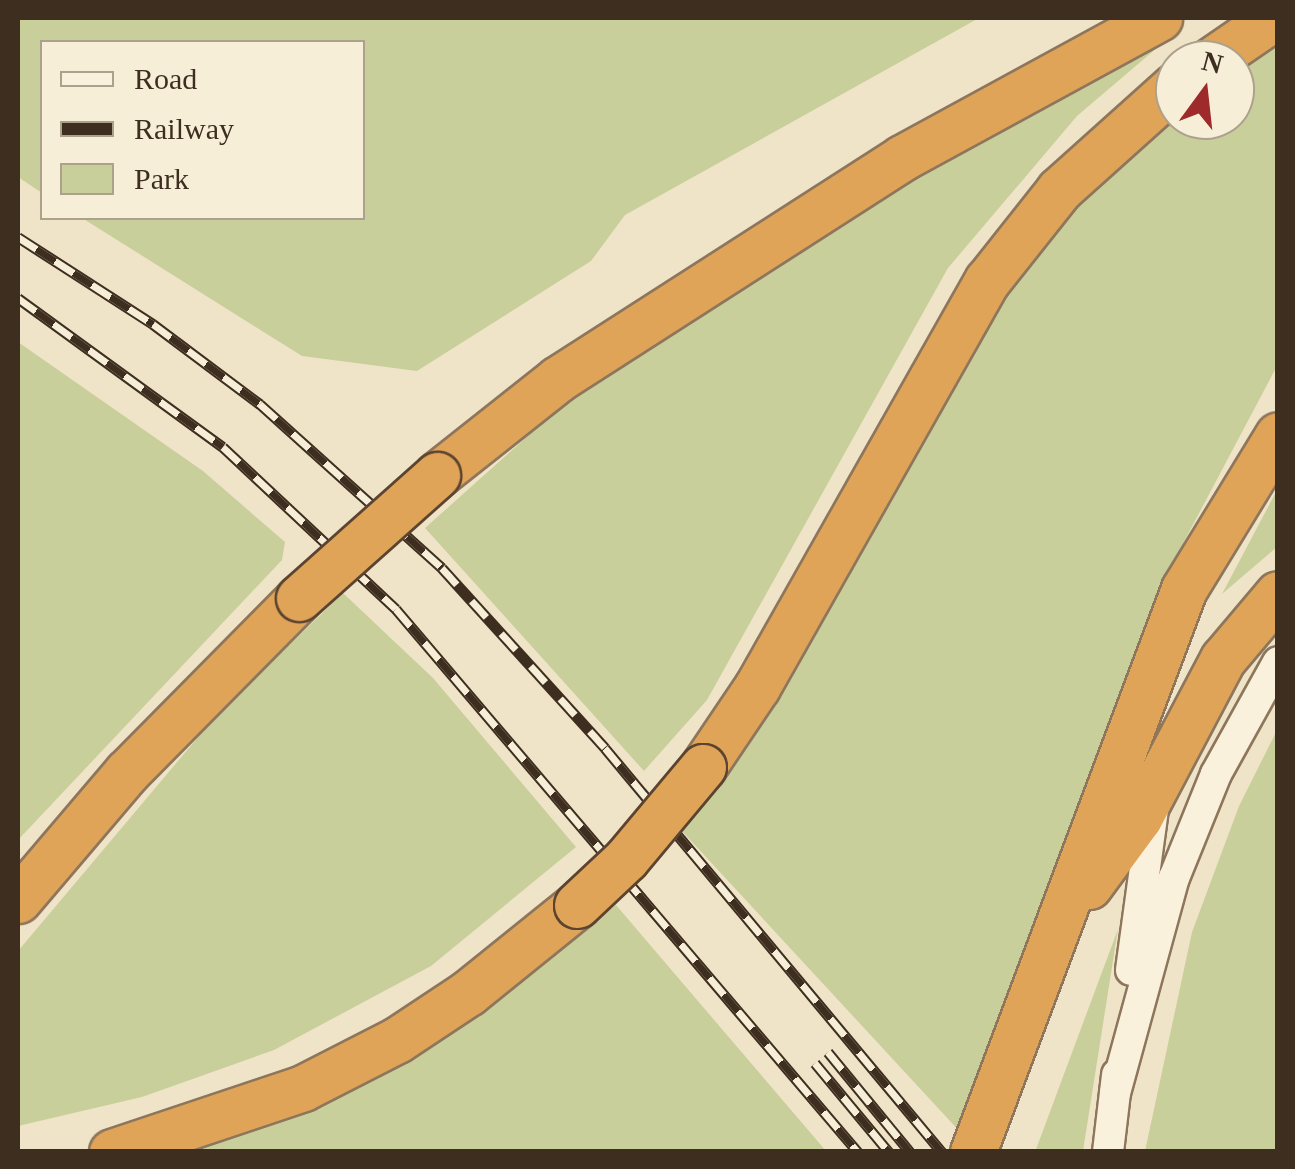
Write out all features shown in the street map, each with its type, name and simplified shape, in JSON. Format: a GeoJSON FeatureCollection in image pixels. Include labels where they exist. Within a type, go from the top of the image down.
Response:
{"type":"FeatureCollection","features":[{"type":"Feature","properties":{"kind":"highway"},"geometry":{"type":"LineString","coordinates":[[18,900],[127,772],[299,598],[437,475],[558,379],[902,158],[1159,18]]}},
{"type":"Feature","properties":{"kind":"highway"},"geometry":{"type":"LineString","coordinates":[[1241,40],[1273,18]]}},
{"type":"Feature","properties":{"kind":"highway"},"geometry":{"type":"LineString","coordinates":[[112,1152],[303,1088],[397,1040],[577,905],[626,859],[703,767],[757,687],[986,281],[1059,190],[1155,104]]}},
{"type":"Feature","properties":{"kind":"highway"},"geometry":{"type":"LineString","coordinates":[[991,1137],[1158,652],[1201,558],[1278,435]]}},
{"type":"Feature","properties":{"kind":"highway"},"geometry":{"type":"LineString","coordinates":[[991,1137],[1089,886],[1171,659],[1242,495]]}},
{"type":"Feature","properties":{"kind":"highway"},"geometry":{"type":"LineString","coordinates":[[1089,886],[1156,787],[1196,701],[1278,594]]}},
{"type":"Feature","properties":{"kind":"lane"},"geometry":{"type":"LineString","coordinates":[[1115,1092],[1174,878],[1216,774],[1278,662]]}},
{"type":"Feature","properties":{"kind":"lane"},"geometry":{"type":"LineString","coordinates":[[1108,1152],[1156,787]]}},
{"type":"Feature","properties":{"kind":"green space"},"geometry":{"type":"Polygon","coordinates":[[[18,18],[979,18],[625,215],[591,261],[417,371],[302,356],[85,220],[365,220],[365,40],[40,40],[40,192],[18,177],[18,18]]]}},
{"type":"Feature","properties":{"kind":"green space"},"geometry":{"type":"Polygon","coordinates":[[[1277,32],[1277,366],[1178,553],[962,1134],[680,829],[932,399],[1030,261],[1133,145],[1155,128],[1155,140],[1255,140],[1255,49],[1277,32]]]}},
{"type":"Feature","properties":{"kind":"green space"},"geometry":{"type":"Polygon","coordinates":[[[1155,45],[1155,50],[1077,116],[948,268],[707,700],[644,771],[425,528],[586,384],[809,234],[1155,45]]]}},
{"type":"Feature","properties":{"kind":"green space"},"geometry":{"type":"Polygon","coordinates":[[[18,342],[203,471],[285,542],[282,560],[18,840],[18,342]]]}},
{"type":"Feature","properties":{"kind":"green space"},"geometry":{"type":"Polygon","coordinates":[[[1277,490],[1277,547],[1222,594],[1277,490]]]}},
{"type":"Feature","properties":{"kind":"green space"},"geometry":{"type":"Polygon","coordinates":[[[343,593],[433,678],[576,847],[431,966],[274,1050],[142,1097],[18,1126],[18,951],[215,717],[343,593]]]}},
{"type":"Feature","properties":{"kind":"green space"},"geometry":{"type":"Polygon","coordinates":[[[1277,730],[1277,1151],[1145,1151],[1192,932],[1239,806],[1277,730]]]}},
{"type":"Feature","properties":{"kind":"green space"},"geometry":{"type":"Polygon","coordinates":[[[616,905],[826,1151],[168,1152],[290,1117],[451,1026],[616,905]]]}},
{"type":"Feature","properties":{"kind":"green space"},"geometry":{"type":"Polygon","coordinates":[[[1118,929],[1083,1151],[1035,1152],[1118,929]]]}},
{"type":"Feature","properties":{"kind":"railway"},"geometry":{"type":"LineString","coordinates":[[18,237],[153,324],[260,404],[442,568],[605,748],[942,1152]]}},
{"type":"Feature","properties":{"kind":"railway"},"geometry":{"type":"LineString","coordinates":[[18,298],[223,447],[396,609],[858,1152]]}},
{"type":"Feature","properties":{"kind":"railway"},"geometry":{"type":"LineString","coordinates":[[828,1052],[910,1152]]}},
{"type":"Feature","properties":{"kind":"railway"},"geometry":{"type":"LineString","coordinates":[[815,1063],[889,1152]]}}]}
